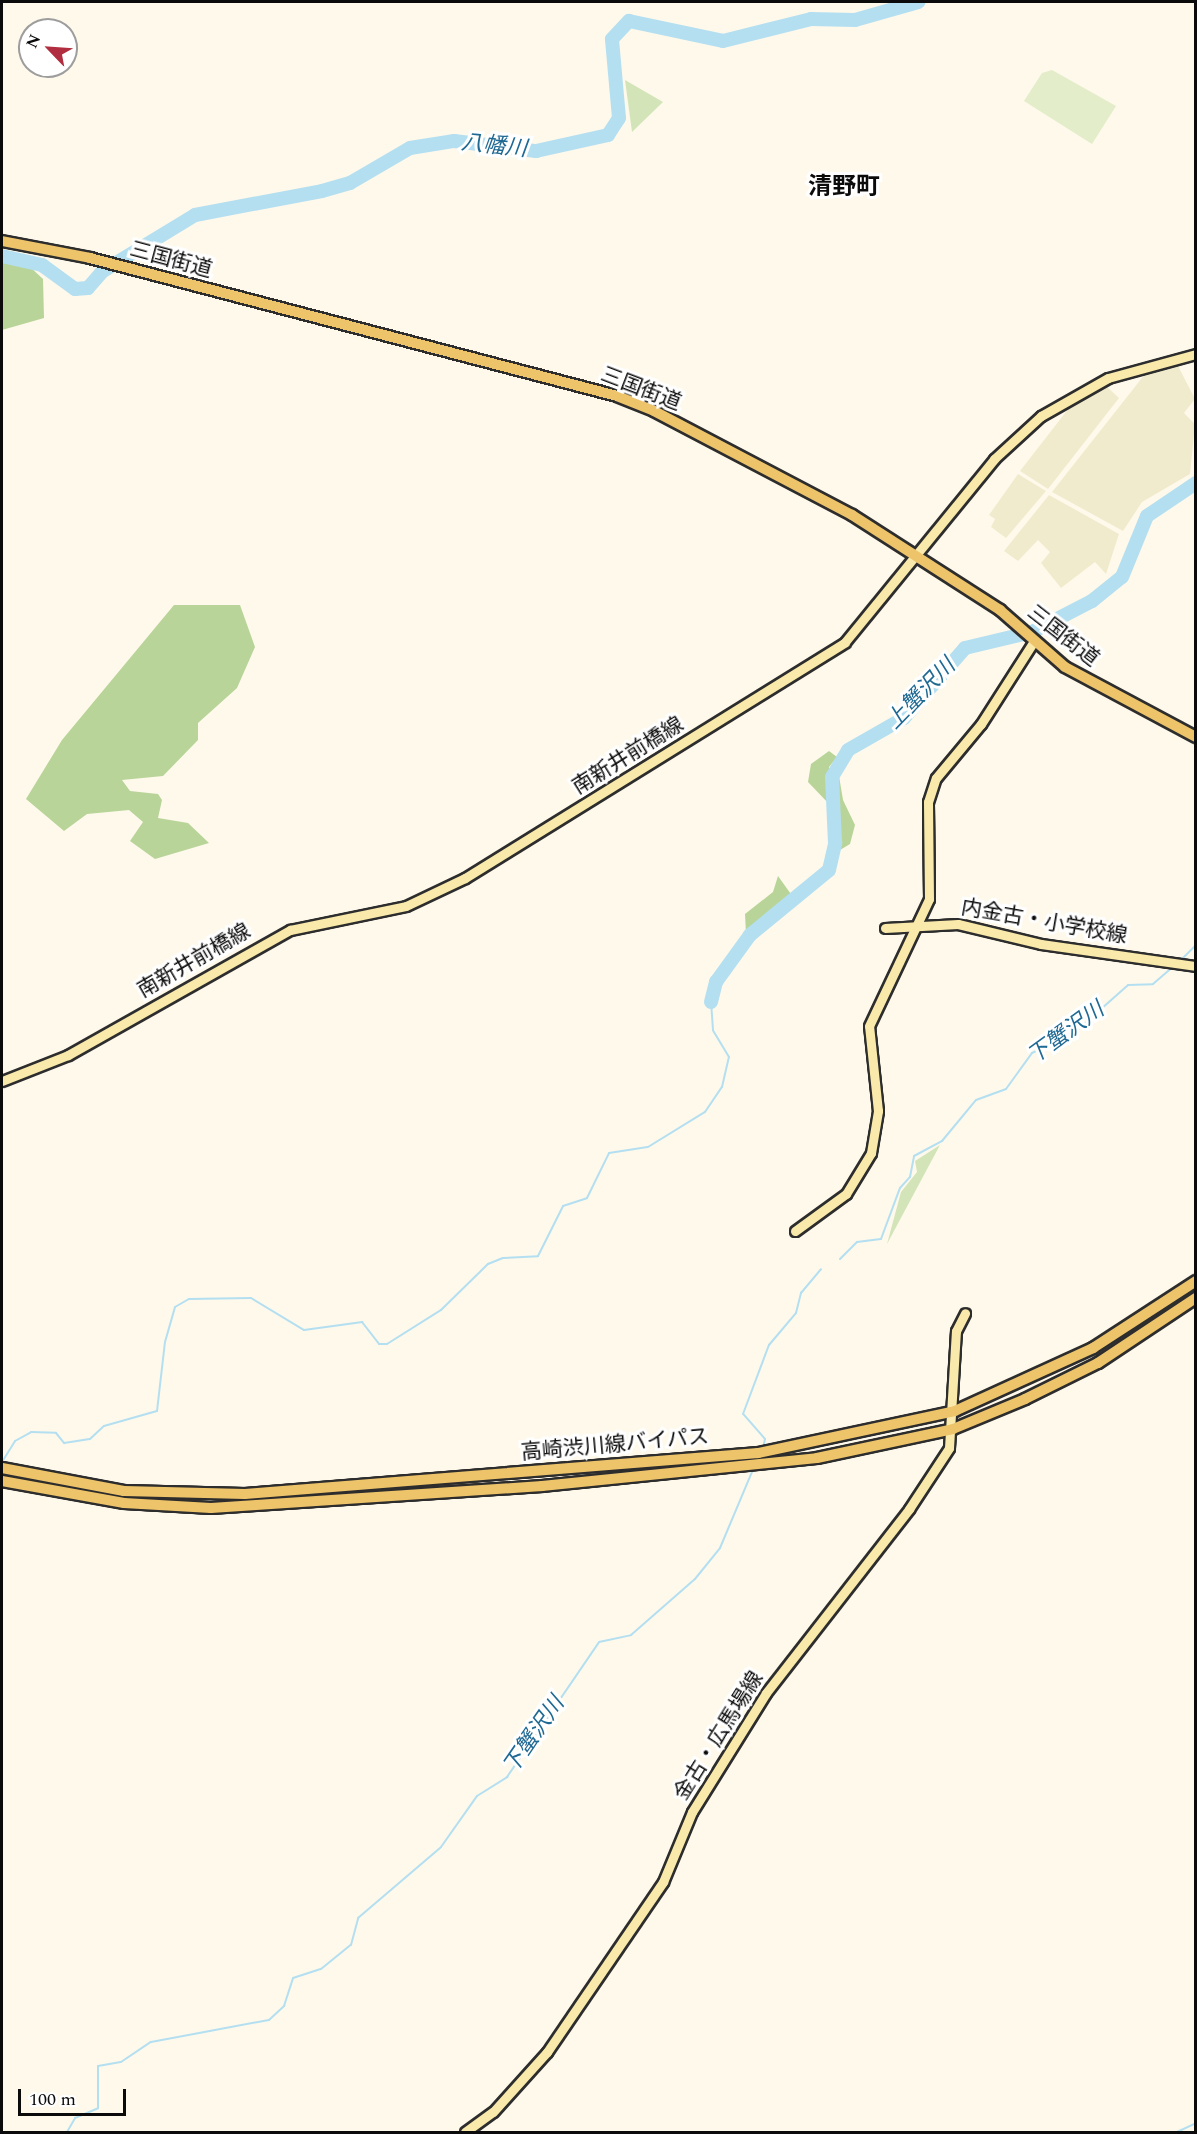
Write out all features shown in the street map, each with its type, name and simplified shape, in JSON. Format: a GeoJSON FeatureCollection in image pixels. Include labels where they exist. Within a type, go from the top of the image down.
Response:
{"type":"FeatureCollection","features":[{"type":"Feature","properties":{"kind":"main road","name":"三国街道"},"geometry":{"type":"LineString","coordinates":[[2,241],[126,268],[617,396],[719,444],[918,556],[1028,636],[1073,672],[1196,737]]}},
{"type":"Feature","properties":{"kind":"main road","name":"高崎渋川線バイパス"},"geometry":{"type":"LineString","coordinates":[[5,1469],[124,1491],[315,1490],[758,1453],[955,1411],[1093,1348],[1196,1281]]}},
{"type":"Feature","properties":{"kind":"main road","name":"高崎渋川線バイパス"},"geometry":{"type":"LineString","coordinates":[[2,1481],[124,1503],[284,1506],[758,1465],[855,1452],[953,1429],[1098,1363],[1196,1298]]}},
{"type":"Feature","properties":{"kind":"street","name":"南新井前橋線"},"geometry":{"type":"LineString","coordinates":[[2,1080],[68,1054],[290,930],[399,908],[465,878],[839,646],[918,556],[994,459],[1041,416],[1107,378],[1196,354]]}},
{"type":"Feature","properties":{"kind":"street"},"geometry":{"type":"LineString","coordinates":[[795,1231],[846,1194],[871,1153],[878,1111],[869,1026],[916,926],[932,885],[926,818],[936,778],[981,724],[1028,636]]}},
{"type":"Feature","properties":{"kind":"street","name":"内金古・小学校線"},"geometry":{"type":"LineString","coordinates":[[885,928],[958,924],[1041,944],[1196,966]]}},
{"type":"Feature","properties":{"kind":"street","name":"金古・広馬場線"},"geometry":{"type":"LineString","coordinates":[[465,2133],[531,2074],[663,1882],[692,1812],[759,1703],[909,1509],[949,1448],[955,1411],[956,1331],[965,1313]]}},
{"type":"Feature","properties":{"kind":"shaded area"},"geometry":{"type":"Polygon","coordinates":[[[1176,362],[1195,399],[1184,413],[1195,424],[1190,474],[1142,502],[1123,531],[1052,492],[1149,369],[1176,362]]]}},
{"type":"Feature","properties":{"kind":"shaded area"},"geometry":{"type":"Polygon","coordinates":[[[1105,385],[1119,398],[1048,489],[1020,471],[1076,399],[1105,385]]]}},
{"type":"Feature","properties":{"kind":"shaded area"},"geometry":{"type":"Polygon","coordinates":[[[1018,474],[1046,491],[1006,538],[991,527],[995,519],[989,515],[1018,474]]]}},
{"type":"Feature","properties":{"kind":"shaded area"},"geometry":{"type":"Polygon","coordinates":[[[1049,495],[1119,534],[1106,574],[1095,562],[1061,588],[1041,563],[1050,552],[1038,540],[1018,561],[1004,551],[1049,495]]]}},
{"type":"Feature","properties":{"kind":"green space"},"geometry":{"type":"Polygon","coordinates":[[[1052,70],[1116,106],[1092,144],[1024,101],[1042,73],[1052,70]]]}},
{"type":"Feature","properties":{"kind":"green space"},"geometry":{"type":"Polygon","coordinates":[[[625,80],[663,102],[632,132],[625,80]]]}},
{"type":"Feature","properties":{"kind":"green space"},"geometry":{"type":"Polygon","coordinates":[[[16,254],[43,279],[44,318],[2,330],[2,256],[16,254]]]}},
{"type":"Feature","properties":{"kind":"green space"},"geometry":{"type":"Polygon","coordinates":[[[174,605],[240,605],[255,647],[237,688],[198,723],[198,740],[163,776],[122,780],[130,791],[158,794],[162,800],[158,818],[188,823],[209,843],[155,859],[130,841],[143,822],[129,810],[87,814],[64,831],[26,799],[62,740],[174,605]]]}},
{"type":"Feature","properties":{"kind":"green space"},"geometry":{"type":"Polygon","coordinates":[[[829,751],[837,757],[829,767],[831,806],[808,782],[811,764],[829,751]]]}},
{"type":"Feature","properties":{"kind":"green space"},"geometry":{"type":"Polygon","coordinates":[[[838,770],[843,800],[855,825],[850,844],[840,850],[838,770]]]}},
{"type":"Feature","properties":{"kind":"green space"},"geometry":{"type":"Polygon","coordinates":[[[778,876],[793,897],[746,934],[745,914],[773,892],[778,876]]]}},
{"type":"Feature","properties":{"kind":"green space"},"geometry":{"type":"Polygon","coordinates":[[[940,1145],[887,1244],[901,1192],[917,1172],[915,1161],[940,1145]]]}},
{"type":"Feature","properties":{"kind":"waterway","name":"八幡川"},"geometry":{"type":"LineString","coordinates":[[2,256],[42,265],[75,289],[88,288],[103,271],[195,215],[322,191],[350,183],[410,148],[454,141],[536,151],[608,135],[619,118],[612,39],[629,21],[723,41],[811,19],[855,20],[918,2]]}},
{"type":"Feature","properties":{"kind":"waterway","name":"上蟹沢川"},"geometry":{"type":"LineString","coordinates":[[711,1002],[716,982],[750,935],[829,870],[835,843],[832,777],[848,750],[904,718],[965,648],[1032,632],[1092,601],[1122,577],[1147,516],[1196,483]]}},
{"type":"Feature","properties":{"kind":"waterway","name":"下蟹沢川"},"geometry":{"type":"LineString","coordinates":[[1181,960],[1196,945]]}},
{"type":"Feature","properties":{"kind":"waterway","name":"下蟹沢川"},"geometry":{"type":"LineString","coordinates":[[840,1259],[857,1242],[881,1239],[900,1188],[910,1177],[914,1156],[942,1141],[976,1100],[1006,1089],[1032,1053],[1074,1033],[1128,985],[1153,984],[1174,966]]}},
{"type":"Feature","properties":{"kind":"waterway"},"geometry":{"type":"LineString","coordinates":[[2,1462],[15,1441],[31,1432],[56,1433],[64,1443],[90,1439],[104,1426],[157,1411],[165,1342],[175,1307],[189,1299],[251,1298],[304,1330],[362,1322],[379,1344],[387,1344],[441,1310],[488,1264],[503,1258],[538,1256],[563,1206],[587,1198],[609,1153],[648,1147],[705,1112],[722,1087],[729,1057],[713,1030],[711,1002]]}},
{"type":"Feature","properties":{"kind":"waterway","name":"下蟹沢川"},"geometry":{"type":"LineString","coordinates":[[763,1449],[765,1439],[743,1414],[769,1345],[796,1313],[801,1293],[821,1269]]}},
{"type":"Feature","properties":{"kind":"waterway","name":"下蟹沢川"},"geometry":{"type":"LineString","coordinates":[[67,2132],[75,2118],[98,2108],[98,2066],[121,2062],[151,2042],[269,2020],[284,2006],[293,1978],[321,1969],[351,1945],[358,1918],[441,1847],[477,1796],[507,1777],[599,1642],[631,1635],[695,1579],[720,1548],[754,1467]]}},
{"type":"Feature","properties":{"kind":"waterway"},"geometry":{"type":"LineString","coordinates":[[1177,2132],[1196,2123]]}},
{"type":"Feature","properties":{"kind":"waterway"},"geometry":{"type":"LineString","coordinates":[[1152,2132],[1159,2132]]}},
{"type":"Feature","properties":{"kind":"district","name":"清野町"},"geometry":{"type":"Point","coordinates":[844,188]}}]}
